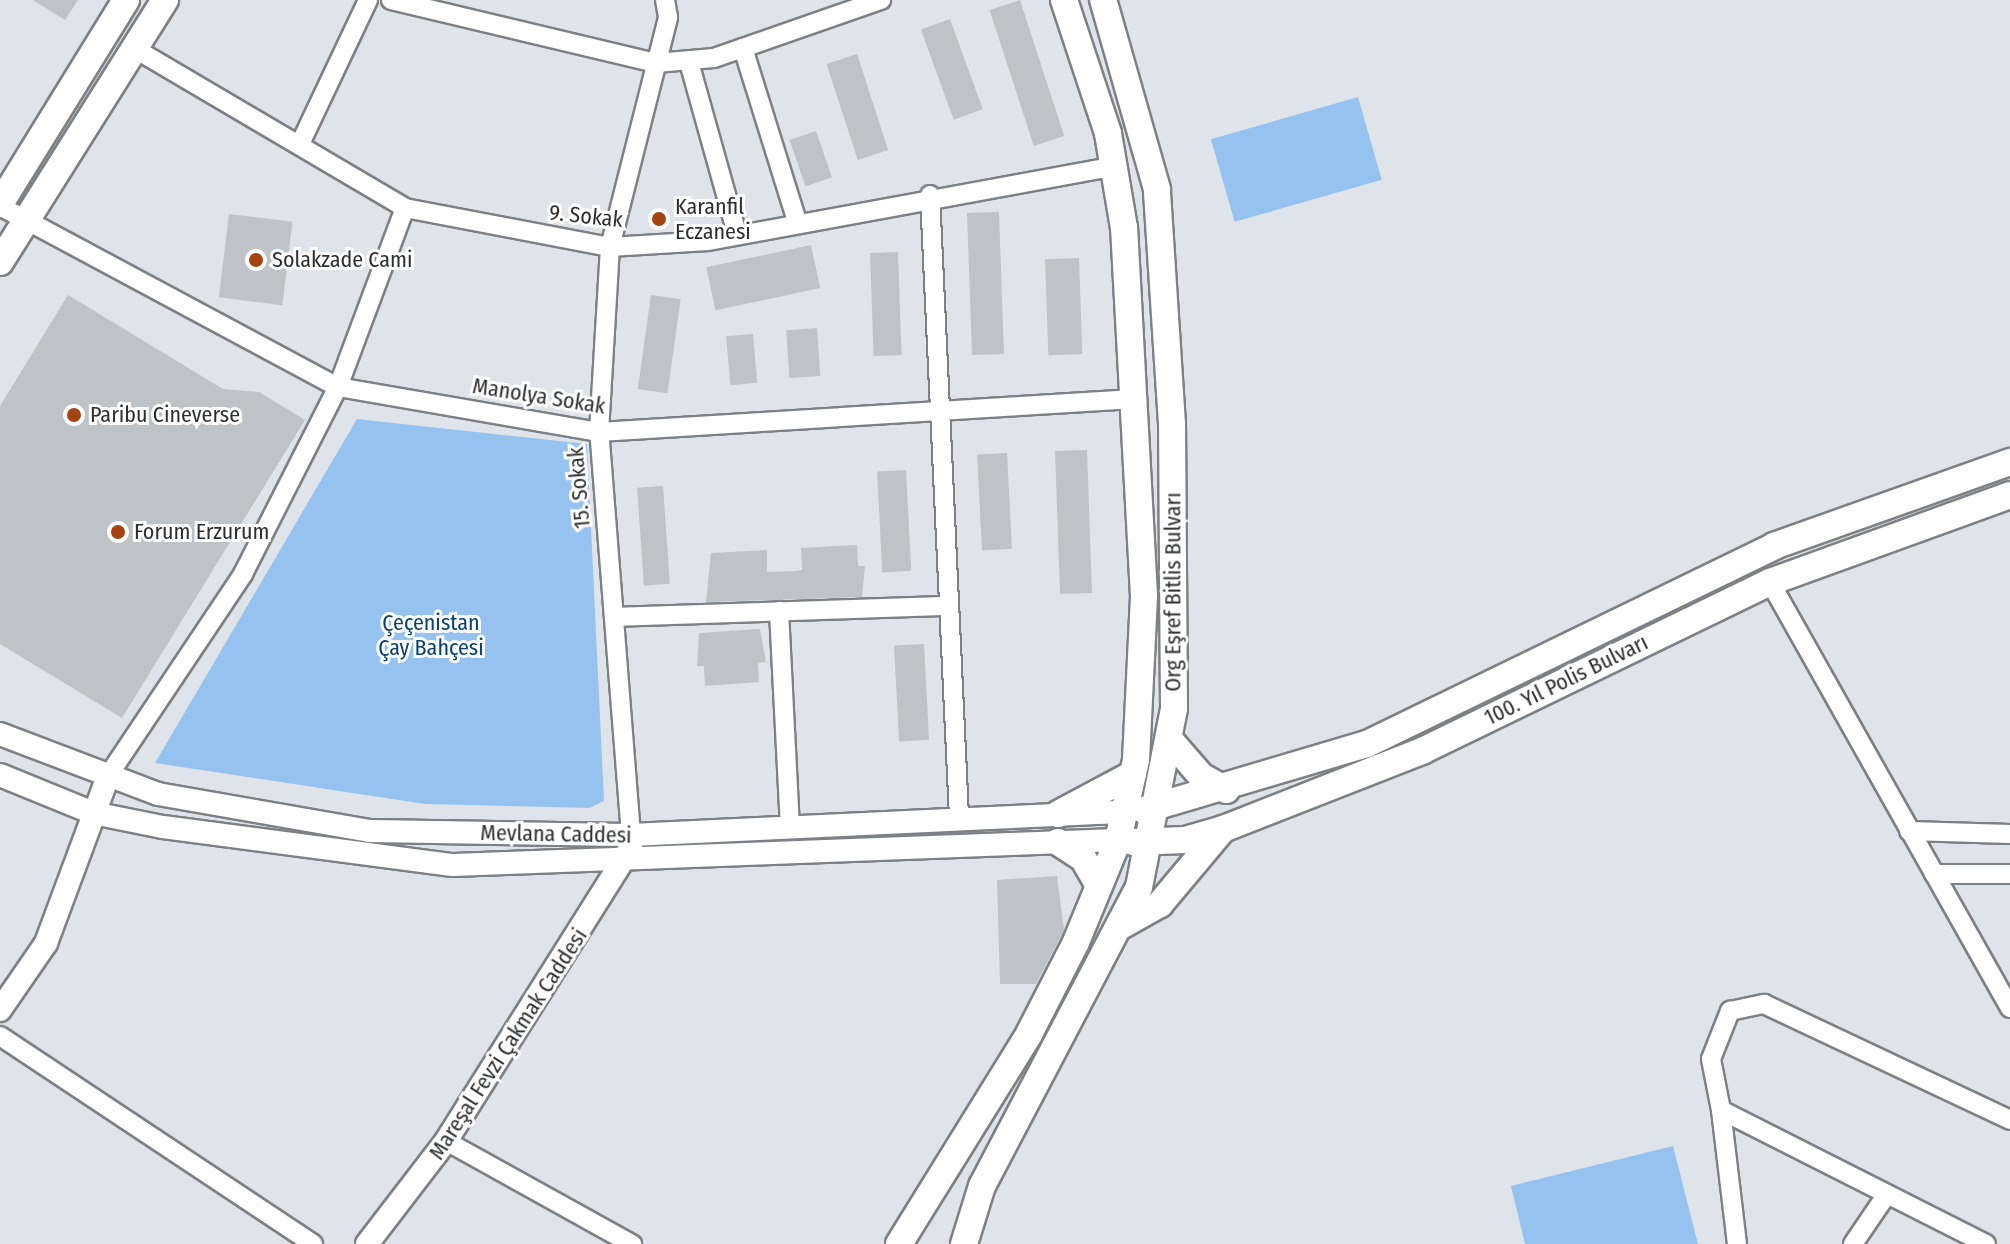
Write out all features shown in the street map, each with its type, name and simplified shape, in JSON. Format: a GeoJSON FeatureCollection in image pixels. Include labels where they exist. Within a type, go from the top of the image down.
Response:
{"type":"FeatureCollection","features":[{"type":"Feature","properties":{"kind":"main road"},"geometry":{"type":"LineString","coordinates":[[0,205],[126,0]]}},
{"type":"Feature","properties":{"kind":"main road"},"geometry":{"type":"LineString","coordinates":[[0,262],[137,50],[165,0]]}},
{"type":"Feature","properties":{"kind":"main road"},"geometry":{"type":"LineString","coordinates":[[899,1244],[1029,1034],[1118,840],[1133,774],[1144,639],[1134,399],[1116,166],[1064,0]]}},
{"type":"Feature","properties":{"kind":"main road","name":"Org Eşref Bitlis Bulvarı"},"geometry":{"type":"LineString","coordinates":[[964,1244],[982,1186],[1121,926],[1150,844],[1159,808],[1169,739],[1177,611],[1162,241],[1146,132],[1103,0]]}},
{"type":"Feature","properties":{"kind":"main road"},"geometry":{"type":"LineString","coordinates":[[1125,812],[1159,808],[1226,790],[1367,744],[1774,546],[2010,462]]}},
{"type":"Feature","properties":{"kind":"main road","name":"100. Yıl Polis Bulvarı"},"geometry":{"type":"LineString","coordinates":[[1118,840],[1150,844],[1223,829],[1422,751],[1770,582],[2010,495]]}},
{"type":"Feature","properties":{"kind":"main road"},"geometry":{"type":"LineString","coordinates":[[1169,739],[1201,776],[1226,790]]}},
{"type":"Feature","properties":{"kind":"main road"},"geometry":{"type":"LineString","coordinates":[[1058,814],[1133,774]]}},
{"type":"Feature","properties":{"kind":"main road"},"geometry":{"type":"LineString","coordinates":[[1121,926],[1160,904],[1223,829]]}},
{"type":"Feature","properties":{"kind":"main road"},"geometry":{"type":"LineString","coordinates":[[1058,842],[1083,858],[1099,886]]}},
{"type":"Feature","properties":{"kind":"street"},"geometry":{"type":"LineString","coordinates":[[300,144],[368,0]]}},
{"type":"Feature","properties":{"kind":"street"},"geometry":{"type":"LineString","coordinates":[[391,0],[656,63],[689,62],[743,48],[873,1]]}},
{"type":"Feature","properties":{"kind":"street","name":"15. Sokak"},"geometry":{"type":"LineString","coordinates":[[631,845],[599,432],[610,247],[656,63],[665,0]]}},
{"type":"Feature","properties":{"kind":"street"},"geometry":{"type":"LineString","coordinates":[[743,48],[797,221]]}},
{"type":"Feature","properties":{"kind":"street","name":"9. Sokak"},"geometry":{"type":"LineString","coordinates":[[137,50],[405,208],[610,247],[737,234],[930,195],[1116,166]]}},
{"type":"Feature","properties":{"kind":"street"},"geometry":{"type":"LineString","coordinates":[[689,62],[737,234]]}},
{"type":"Feature","properties":{"kind":"street"},"geometry":{"type":"LineString","coordinates":[[930,195],[959,818]]}},
{"type":"Feature","properties":{"kind":"street","name":"Manolya Sokak"},"geometry":{"type":"LineString","coordinates":[[0,205],[338,387],[599,432],[1134,399]]}},
{"type":"Feature","properties":{"kind":"street"},"geometry":{"type":"LineString","coordinates":[[0,1010],[46,943],[108,776],[243,574],[338,387],[405,208]]}},
{"type":"Feature","properties":{"kind":"street"},"geometry":{"type":"LineString","coordinates":[[1770,582],[2010,1008]]}},
{"type":"Feature","properties":{"kind":"street"},"geometry":{"type":"LineString","coordinates":[[614,617],[949,606]]}},
{"type":"Feature","properties":{"kind":"street"},"geometry":{"type":"LineString","coordinates":[[779,611],[790,827]]}},
{"type":"Feature","properties":{"kind":"street","name":"Mevlana Caddesi"},"geometry":{"type":"LineString","coordinates":[[0,734],[108,776],[247,814],[370,831],[631,845],[1118,840]]}},
{"type":"Feature","properties":{"kind":"street","name":"Mevlana Caddesi"},"geometry":{"type":"LineString","coordinates":[[0,775],[93,813],[263,844],[453,865],[790,827],[1125,812]]}},
{"type":"Feature","properties":{"kind":"street"},"geometry":{"type":"LineString","coordinates":[[1909,831],[2010,834]]}},
{"type":"Feature","properties":{"kind":"street","name":"Mareşal Fevzi Çakmak Caddesi"},"geometry":{"type":"LineString","coordinates":[[367,1244],[446,1141],[631,845]]}},
{"type":"Feature","properties":{"kind":"street"},"geometry":{"type":"LineString","coordinates":[[1934,874],[2010,874]]}},
{"type":"Feature","properties":{"kind":"street"},"geometry":{"type":"LineString","coordinates":[[1737,1244],[1721,1110],[1711,1059],[1730,1011],[1764,1004],[2010,1120]]}},
{"type":"Feature","properties":{"kind":"street"},"geometry":{"type":"LineString","coordinates":[[0,1036],[313,1244]]}},
{"type":"Feature","properties":{"kind":"street"},"geometry":{"type":"LineString","coordinates":[[1721,1110],[1986,1244]]}},
{"type":"Feature","properties":{"kind":"street"},"geometry":{"type":"LineString","coordinates":[[446,1141],[632,1244]]}},
{"type":"Feature","properties":{"kind":"street"},"geometry":{"type":"LineString","coordinates":[[1853,1244],[1887,1194]]}},
{"type":"Feature","properties":{"kind":"green space"},"geometry":{"type":"Polygon","coordinates":[[[1358,97],[1382,180],[1235,222],[1211,139],[1358,97]]]}},
{"type":"Feature","properties":{"kind":"green space","name":"Çeçenistan Çay Bahçesi"},"geometry":{"type":"Polygon","coordinates":[[[357,419],[587,444],[604,801],[589,808],[425,804],[155,763],[357,419]]]}},
{"type":"Feature","properties":{"kind":"green space"},"geometry":{"type":"Polygon","coordinates":[[[1673,1146],[1698,1244],[1525,1244],[1511,1186],[1673,1146]]]}},
{"type":"Feature","properties":{"kind":"building"},"geometry":{"type":"Polygon","coordinates":[[[33,0],[78,0],[65,20],[33,0]]]}},
{"type":"Feature","properties":{"kind":"building"},"geometry":{"type":"Polygon","coordinates":[[[1020,0],[1064,136],[1034,146],[990,10],[1020,0]]]}},
{"type":"Feature","properties":{"kind":"building"},"geometry":{"type":"Polygon","coordinates":[[[950,19],[983,109],[954,120],[921,30],[950,19]]]}},
{"type":"Feature","properties":{"kind":"building"},"geometry":{"type":"Polygon","coordinates":[[[857,54],[888,150],[858,160],[827,64],[857,54]]]}},
{"type":"Feature","properties":{"kind":"building"},"geometry":{"type":"Polygon","coordinates":[[[816,131],[832,177],[805,186],[790,140],[816,131]]]}},
{"type":"Feature","properties":{"kind":"building"},"geometry":{"type":"Polygon","coordinates":[[[999,212],[1004,354],[972,355],[967,213],[999,212]]]}},
{"type":"Feature","properties":{"kind":"building","name":"Solakzade Cami"},"geometry":{"type":"Polygon","coordinates":[[[229,214],[293,222],[282,305],[219,297],[229,214]]]}},
{"type":"Feature","properties":{"kind":"building"},"geometry":{"type":"Polygon","coordinates":[[[811,245],[820,288],[715,310],[706,267],[811,245]]]}},
{"type":"Feature","properties":{"kind":"building"},"geometry":{"type":"Polygon","coordinates":[[[898,252],[902,355],[874,356],[870,253],[898,252]]]}},
{"type":"Feature","properties":{"kind":"building"},"geometry":{"type":"Polygon","coordinates":[[[1079,258],[1082,354],[1048,355],[1045,259],[1079,258]]]}},
{"type":"Feature","properties":{"kind":"building","name":"Forum Erzurum"},"geometry":{"type":"Polygon","coordinates":[[[68,295],[223,389],[259,392],[305,420],[122,718],[0,644],[0,406],[68,295]]]}},
{"type":"Feature","properties":{"kind":"building"},"geometry":{"type":"Polygon","coordinates":[[[651,295],[681,299],[667,393],[638,389],[651,295]]]}},
{"type":"Feature","properties":{"kind":"building"},"geometry":{"type":"Polygon","coordinates":[[[817,328],[820,376],[789,378],[786,330],[817,328]]]}},
{"type":"Feature","properties":{"kind":"building"},"geometry":{"type":"Polygon","coordinates":[[[753,334],[757,383],[730,385],[726,336],[753,334]]]}},
{"type":"Feature","properties":{"kind":"building"},"geometry":{"type":"Polygon","coordinates":[[[1087,450],[1092,593],[1060,594],[1055,451],[1087,450]]]}},
{"type":"Feature","properties":{"kind":"building"},"geometry":{"type":"Polygon","coordinates":[[[1007,453],[1012,549],[982,550],[977,455],[1007,453]]]}},
{"type":"Feature","properties":{"kind":"building"},"geometry":{"type":"Polygon","coordinates":[[[906,470],[911,571],[882,572],[877,472],[906,470]]]}},
{"type":"Feature","properties":{"kind":"building"},"geometry":{"type":"Polygon","coordinates":[[[663,486],[670,584],[644,586],[637,488],[663,486]]]}},
{"type":"Feature","properties":{"kind":"building"},"geometry":{"type":"Polygon","coordinates":[[[857,545],[858,566],[865,566],[862,597],[706,602],[711,553],[767,550],[767,572],[795,571],[802,570],[801,548],[857,545]]]}},
{"type":"Feature","properties":{"kind":"building"},"geometry":{"type":"Polygon","coordinates":[[[760,629],[766,662],[758,663],[759,682],[705,686],[704,666],[697,666],[699,633],[760,629]]]}},
{"type":"Feature","properties":{"kind":"building"},"geometry":{"type":"Polygon","coordinates":[[[924,644],[929,740],[899,741],[894,646],[924,644]]]}},
{"type":"Feature","properties":{"kind":"building"},"geometry":{"type":"Polygon","coordinates":[[[1057,876],[1064,930],[1036,984],[1000,984],[997,880],[1057,876]]]}},
{"type":"Feature","properties":{"kind":"place","name":"Karanfil Eczanesi"},"geometry":{"type":"Point","coordinates":[659,219]}},
{"type":"Feature","properties":{"kind":"place","name":"Solakzade Cami"},"geometry":{"type":"Point","coordinates":[256,260]}},
{"type":"Feature","properties":{"kind":"place","name":"Paribu Cineverse"},"geometry":{"type":"Point","coordinates":[74,415]}},
{"type":"Feature","properties":{"kind":"place","name":"Forum Erzurum"},"geometry":{"type":"Point","coordinates":[118,532]}}]}
